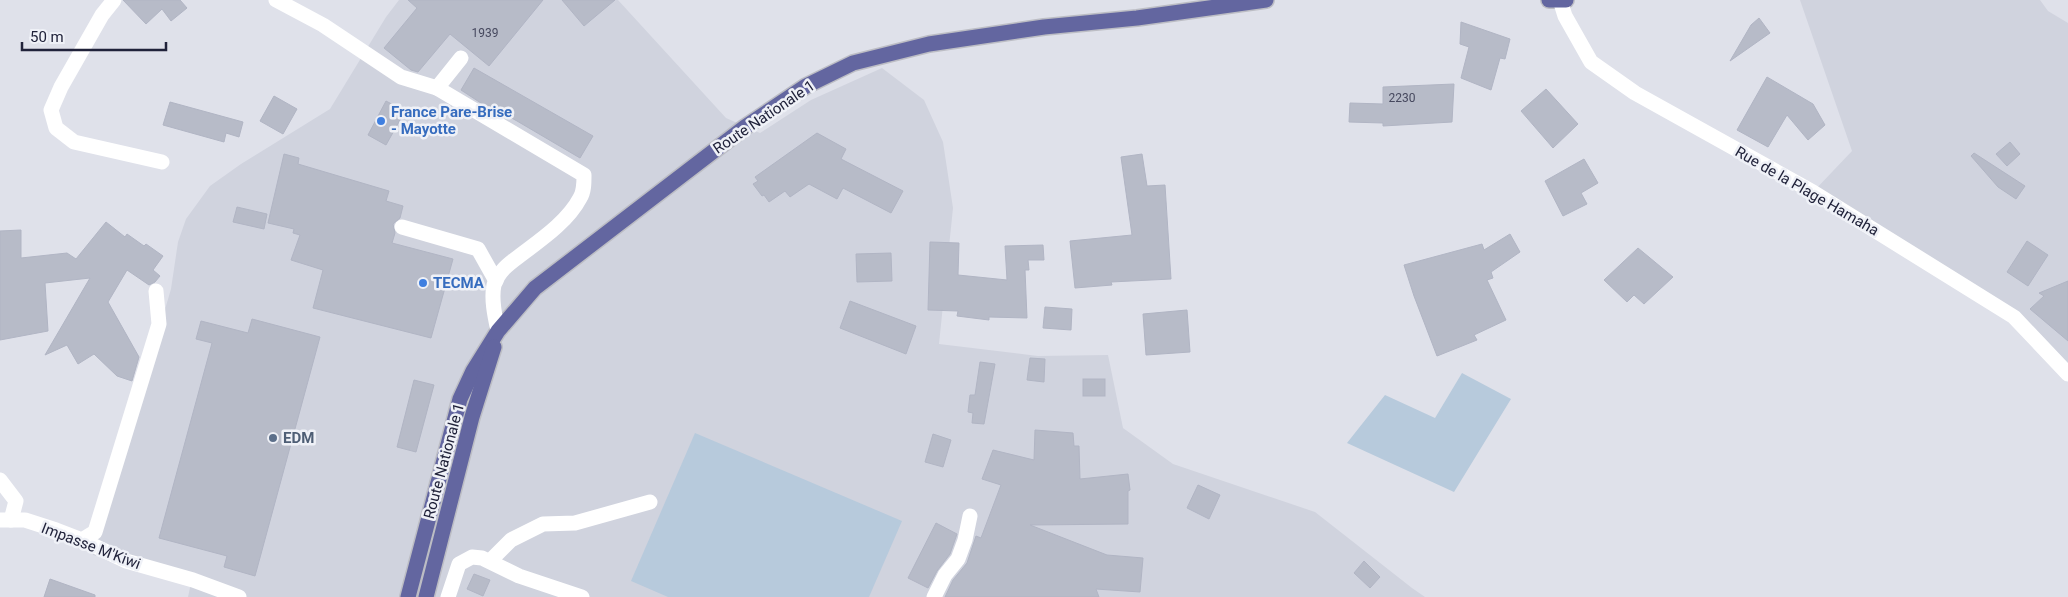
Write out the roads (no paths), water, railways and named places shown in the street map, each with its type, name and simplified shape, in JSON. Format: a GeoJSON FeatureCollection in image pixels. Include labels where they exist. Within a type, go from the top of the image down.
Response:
{"type":"FeatureCollection","features":[{"type":"Feature","properties":{"kind":"main road","name":"Route Nationale 1"},"geometry":{"type":"LineString","coordinates":[[408,597],[460,399],[473,371],[498,331],[535,288],[745,127],[806,86],[853,63],[929,44],[1044,27],[1137,18],[1266,0]]}},
{"type":"Feature","properties":{"kind":"main road"},"geometry":{"type":"LineString","coordinates":[[1549,0],[1566,0]]}},
{"type":"Feature","properties":{"kind":"main road","name":"Route Nationale 1"},"geometry":{"type":"LineString","coordinates":[[426,597],[472,417],[487,374],[498,331]]}},
{"type":"Feature","properties":{"kind":"street"},"geometry":{"type":"LineString","coordinates":[[114,0],[102,15],[61,87],[51,110],[56,128],[74,142],[162,162]]}},
{"type":"Feature","properties":{"kind":"street"},"geometry":{"type":"LineString","coordinates":[[276,0],[323,26],[401,77],[437,88],[584,175],[581,197],[571,210],[549,233],[505,266],[496,282],[494,288],[494,310],[498,331]]}},
{"type":"Feature","properties":{"kind":"street","name":"Rue de la Plage Hamaha"},"geometry":{"type":"LineString","coordinates":[[1560,0],[1565,16],[1591,62],[1643,97],[1813,192],[2014,317],[2068,374]]}},
{"type":"Feature","properties":{"kind":"street"},"geometry":{"type":"LineString","coordinates":[[437,88],[461,58]]}},
{"type":"Feature","properties":{"kind":"street"},"geometry":{"type":"LineString","coordinates":[[402,227],[478,249],[496,282]]}},
{"type":"Feature","properties":{"kind":"street"},"geometry":{"type":"LineString","coordinates":[[82,540],[96,532],[159,324],[156,291]]}},
{"type":"Feature","properties":{"kind":"street"},"geometry":{"type":"LineString","coordinates":[[0,480],[16,502],[6,520]]}},
{"type":"Feature","properties":{"kind":"street"},"geometry":{"type":"LineString","coordinates":[[490,561],[511,540],[543,524],[574,523],[650,502]]}},
{"type":"Feature","properties":{"kind":"street"},"geometry":{"type":"LineString","coordinates":[[934,597],[944,575],[958,559],[966,540],[970,516]]}},
{"type":"Feature","properties":{"kind":"street","name":"Impasse M'Kiwi"},"geometry":{"type":"LineString","coordinates":[[6,520],[25,520],[82,540],[126,561],[193,580],[239,597]]}},
{"type":"Feature","properties":{"kind":"street"},"geometry":{"type":"LineString","coordinates":[[448,597],[459,564],[472,557],[490,561],[519,576],[582,597]]}},
{"type":"Feature","properties":{"kind":"place","name":"France Pare-Brise - Mayotte"},"geometry":{"type":"Point","coordinates":[381,121]}},
{"type":"Feature","properties":{"kind":"place","name":"TECMA"},"geometry":{"type":"Point","coordinates":[423,283]}},
{"type":"Feature","properties":{"kind":"place","name":"EDM"},"geometry":{"type":"Point","coordinates":[273,438]}}]}
